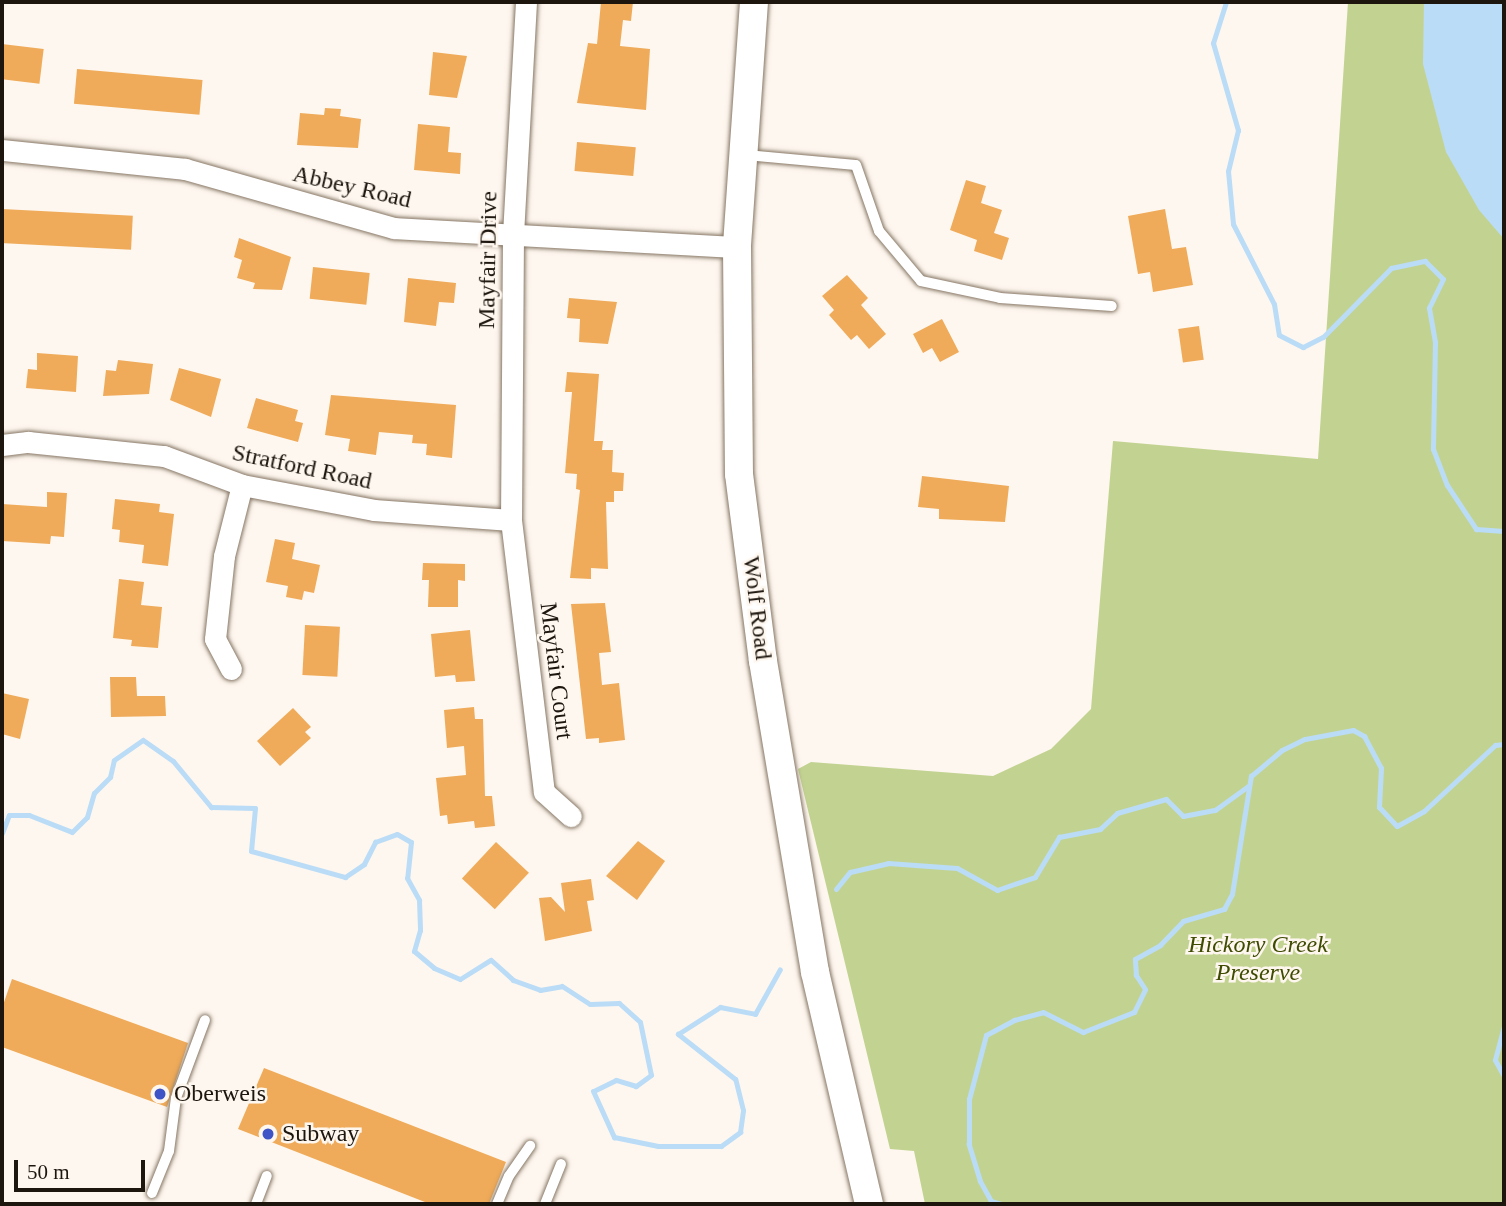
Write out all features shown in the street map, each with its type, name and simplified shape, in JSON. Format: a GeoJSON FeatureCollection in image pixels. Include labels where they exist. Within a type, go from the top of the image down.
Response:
{"type":"FeatureCollection","features":[{"type":"Feature","properties":{"kind":"main road","name":"Wolf Road"},"geometry":{"type":"LineString","coordinates":[[754,2],[737,247],[740,474],[763,661],[815,972],[869,1204]]}},
{"type":"Feature","properties":{"kind":"street","name":"Mayfair Drive"},"geometry":{"type":"LineString","coordinates":[[511,520],[513,235],[526,2]]}},
{"type":"Feature","properties":{"kind":"street","name":"Abbey Road"},"geometry":{"type":"LineString","coordinates":[[2,150],[185,169],[394,228],[737,247]]}},
{"type":"Feature","properties":{"kind":"street","name":"Stratford Road"},"geometry":{"type":"LineString","coordinates":[[2,445],[28,442],[164,456],[242,485],[374,510],[511,520]]}},
{"type":"Feature","properties":{"kind":"street"},"geometry":{"type":"LineString","coordinates":[[230,669],[215,639],[224,556],[242,485]]}},
{"type":"Feature","properties":{"kind":"street","name":"Mayfair Court"},"geometry":{"type":"LineString","coordinates":[[511,520],[544,792],[571,816]]}},
{"type":"Feature","properties":{"kind":"lane"},"geometry":{"type":"LineString","coordinates":[[743,155],[856,165],[879,231],[921,281],[1000,299],[1112,306]]}},
{"type":"Feature","properties":{"kind":"lane"},"geometry":{"type":"LineString","coordinates":[[152,1193],[169,1151],[176,1098],[205,1020]]}},
{"type":"Feature","properties":{"kind":"lane"},"geometry":{"type":"LineString","coordinates":[[497,1204],[509,1176],[530,1146]]}},
{"type":"Feature","properties":{"kind":"lane"},"geometry":{"type":"LineString","coordinates":[[545,1204],[561,1164]]}},
{"type":"Feature","properties":{"kind":"lane"},"geometry":{"type":"LineString","coordinates":[[256,1204],[267,1176]]}},
{"type":"Feature","properties":{"kind":"green space","name":"Hickory Creek Preserve"},"geometry":{"type":"Polygon","coordinates":[[[1348,2],[1504,2],[1504,1204],[925,1204],[914,1151],[890,1149],[798,769],[811,762],[993,776],[1051,749],[1091,709],[1113,441],[1318,459],[1348,2]]]}},
{"type":"Feature","properties":{"kind":"water"},"geometry":{"type":"Polygon","coordinates":[[[1424,2],[1504,2],[1504,239],[1479,210],[1446,152],[1423,64],[1424,2]]]}},
{"type":"Feature","properties":{"kind":"building"},"geometry":{"type":"Polygon","coordinates":[[[601,2],[633,2],[631,21],[623,20],[620,46],[650,49],[646,110],[577,103],[588,43],[597,44],[601,2]]]}},
{"type":"Feature","properties":{"kind":"building"},"geometry":{"type":"Polygon","coordinates":[[[2,44],[44,49],[39,84],[2,79],[2,44]]]}},
{"type":"Feature","properties":{"kind":"building"},"geometry":{"type":"Polygon","coordinates":[[[433,52],[467,56],[457,98],[429,95],[433,52]]]}},
{"type":"Feature","properties":{"kind":"building"},"geometry":{"type":"Polygon","coordinates":[[[77,69],[203,80],[199,115],[74,104],[77,69]]]}},
{"type":"Feature","properties":{"kind":"building"},"geometry":{"type":"Polygon","coordinates":[[[325,108],[341,109],[340,116],[361,119],[358,148],[297,145],[300,113],[324,115],[325,108]]]}},
{"type":"Feature","properties":{"kind":"building"},"geometry":{"type":"Polygon","coordinates":[[[418,124],[450,127],[448,152],[461,153],[460,174],[414,170],[418,124]]]}},
{"type":"Feature","properties":{"kind":"building"},"geometry":{"type":"Polygon","coordinates":[[[577,142],[636,147],[633,176],[574,171],[577,142]]]}},
{"type":"Feature","properties":{"kind":"building"},"geometry":{"type":"Polygon","coordinates":[[[966,180],[986,186],[981,203],[1002,210],[994,233],[1009,238],[1002,260],[974,251],[977,240],[950,230],[966,180]]]}},
{"type":"Feature","properties":{"kind":"building"},"geometry":{"type":"Polygon","coordinates":[[[2,209],[133,216],[131,250],[2,243],[2,209]]]}},
{"type":"Feature","properties":{"kind":"building"},"geometry":{"type":"Polygon","coordinates":[[[1165,209],[1172,249],[1186,247],[1193,285],[1153,292],[1150,272],[1138,274],[1128,216],[1165,209]]]}},
{"type":"Feature","properties":{"kind":"building"},"geometry":{"type":"Polygon","coordinates":[[[239,238],[291,257],[282,290],[253,289],[255,283],[237,278],[242,260],[234,257],[239,238]]]}},
{"type":"Feature","properties":{"kind":"building"},"geometry":{"type":"Polygon","coordinates":[[[313,267],[370,273],[366,305],[310,299],[313,267]]]}},
{"type":"Feature","properties":{"kind":"building"},"geometry":{"type":"Polygon","coordinates":[[[847,275],[868,298],[861,305],[886,334],[869,349],[857,335],[851,340],[829,315],[834,310],[822,296],[847,275]]]}},
{"type":"Feature","properties":{"kind":"building"},"geometry":{"type":"Polygon","coordinates":[[[408,278],[456,283],[454,303],[439,302],[436,326],[404,322],[408,278]]]}},
{"type":"Feature","properties":{"kind":"building"},"geometry":{"type":"Polygon","coordinates":[[[569,298],[617,302],[608,344],[579,342],[580,319],[567,318],[569,298]]]}},
{"type":"Feature","properties":{"kind":"building"},"geometry":{"type":"Polygon","coordinates":[[[942,319],[959,352],[940,362],[932,348],[923,353],[913,334],[942,319]]]}},
{"type":"Feature","properties":{"kind":"building"},"geometry":{"type":"Polygon","coordinates":[[[1199,326],[1204,360],[1183,363],[1178,329],[1199,326]]]}},
{"type":"Feature","properties":{"kind":"building"},"geometry":{"type":"Polygon","coordinates":[[[37,353],[78,356],[76,392],[26,388],[28,369],[37,370],[37,353]]]}},
{"type":"Feature","properties":{"kind":"building"},"geometry":{"type":"Polygon","coordinates":[[[118,360],[153,364],[149,394],[103,396],[106,370],[116,371],[118,360]]]}},
{"type":"Feature","properties":{"kind":"building"},"geometry":{"type":"Polygon","coordinates":[[[179,368],[221,379],[211,417],[170,400],[179,368]]]}},
{"type":"Feature","properties":{"kind":"building"},"geometry":{"type":"Polygon","coordinates":[[[567,372],[599,374],[594,441],[603,441],[602,450],[613,450],[612,472],[624,473],[623,491],[614,491],[614,502],[606,502],[608,569],[591,568],[591,579],[570,578],[580,490],[576,489],[577,474],[565,473],[572,392],[565,392],[567,372]]]}},
{"type":"Feature","properties":{"kind":"building"},"geometry":{"type":"Polygon","coordinates":[[[331,395],[456,405],[452,458],[426,455],[427,444],[412,443],[413,435],[379,432],[376,455],[348,451],[350,439],[325,435],[331,395]]]}},
{"type":"Feature","properties":{"kind":"building"},"geometry":{"type":"Polygon","coordinates":[[[256,398],[298,410],[295,421],[303,423],[298,442],[247,428],[256,398]]]}},
{"type":"Feature","properties":{"kind":"building"},"geometry":{"type":"Polygon","coordinates":[[[922,476],[1009,486],[1005,522],[939,519],[939,509],[918,507],[922,476]]]}},
{"type":"Feature","properties":{"kind":"building"},"geometry":{"type":"Polygon","coordinates":[[[47,492],[67,493],[64,537],[51,536],[50,544],[2,541],[2,504],[47,507],[47,492]]]}},
{"type":"Feature","properties":{"kind":"building"},"geometry":{"type":"Polygon","coordinates":[[[115,499],[160,504],[159,512],[174,514],[168,566],[142,563],[144,545],[119,542],[120,530],[112,529],[115,499]]]}},
{"type":"Feature","properties":{"kind":"building"},"geometry":{"type":"Polygon","coordinates":[[[275,539],[295,543],[292,559],[320,565],[314,593],[304,591],[302,600],[286,597],[288,586],[266,582],[275,539]]]}},
{"type":"Feature","properties":{"kind":"building"},"geometry":{"type":"Polygon","coordinates":[[[423,563],[465,564],[465,581],[458,580],[458,607],[428,607],[429,580],[422,580],[423,563]]]}},
{"type":"Feature","properties":{"kind":"building"},"geometry":{"type":"Polygon","coordinates":[[[119,579],[144,582],[141,605],[162,607],[158,648],[131,646],[132,640],[113,638],[119,579]]]}},
{"type":"Feature","properties":{"kind":"building"},"geometry":{"type":"Polygon","coordinates":[[[605,603],[611,652],[599,653],[602,685],[619,683],[625,740],[599,743],[599,738],[586,739],[571,604],[605,603]]]}},
{"type":"Feature","properties":{"kind":"building"},"geometry":{"type":"Polygon","coordinates":[[[305,625],[340,627],[337,677],[302,675],[305,625]]]}},
{"type":"Feature","properties":{"kind":"building"},"geometry":{"type":"Polygon","coordinates":[[[470,630],[475,681],[456,682],[455,675],[435,677],[431,634],[470,630]]]}},
{"type":"Feature","properties":{"kind":"building"},"geometry":{"type":"Polygon","coordinates":[[[110,677],[136,677],[137,696],[165,696],[166,716],[111,717],[110,677]]]}},
{"type":"Feature","properties":{"kind":"building"},"geometry":{"type":"Polygon","coordinates":[[[2,693],[29,699],[20,739],[2,734],[2,693]]]}},
{"type":"Feature","properties":{"kind":"building"},"geometry":{"type":"Polygon","coordinates":[[[474,707],[475,719],[483,719],[485,796],[492,796],[495,826],[475,828],[474,821],[448,824],[447,815],[440,816],[436,778],[466,775],[464,746],[447,748],[444,710],[474,707]]]}},
{"type":"Feature","properties":{"kind":"building"},"geometry":{"type":"Polygon","coordinates":[[[293,708],[311,727],[305,732],[311,738],[280,766],[257,741],[293,708]]]}},
{"type":"Feature","properties":{"kind":"building"},"geometry":{"type":"Polygon","coordinates":[[[638,841],[665,861],[637,900],[606,876],[638,841]]]}},
{"type":"Feature","properties":{"kind":"building"},"geometry":{"type":"Polygon","coordinates":[[[496,842],[529,873],[495,909],[462,879],[496,842]]]}},
{"type":"Feature","properties":{"kind":"building"},"geometry":{"type":"Polygon","coordinates":[[[591,879],[594,900],[587,901],[592,931],[545,941],[539,898],[551,897],[565,912],[561,883],[591,879]]]}},
{"type":"Feature","properties":{"kind":"building"},"geometry":{"type":"Polygon","coordinates":[[[12,979],[188,1043],[167,1107],[2,1047],[2,1008],[12,979]]]}},
{"type":"Feature","properties":{"kind":"building"},"geometry":{"type":"Polygon","coordinates":[[[264,1068],[506,1162],[489,1204],[430,1204],[238,1129],[264,1068]]]}},
{"type":"Feature","properties":{"kind":"waterway"},"geometry":{"type":"LineString","coordinates":[[1226,2],[1213,43],[1238,130],[1228,171],[1233,224],[1274,304],[1279,335],[1303,347],[1323,337],[1391,268],[1425,261],[1443,279],[1429,308],[1435,342],[1433,449],[1447,485],[1476,529],[1504,531]]}},
{"type":"Feature","properties":{"kind":"waterway"},"geometry":{"type":"LineString","coordinates":[[1001,1204],[991,1201],[980,1181],[969,1144],[969,1099],[986,1035],[1014,1020],[1043,1012],[1083,1032],[1134,1012],[1145,989],[1136,975],[1135,959],[1160,945],[1183,921],[1224,909],[1232,894],[1251,776],[1282,750],[1305,739],[1353,730],[1364,736],[1381,768],[1379,807],[1397,826],[1424,811],[1495,745],[1504,744]]}},
{"type":"Feature","properties":{"kind":"waterway"},"geometry":{"type":"LineString","coordinates":[[2,833],[9,815],[29,815],[72,832],[87,817],[94,793],[110,777],[114,760],[143,740],[173,761],[211,807],[255,808],[251,851],[345,877],[364,864],[375,842],[397,834],[411,842],[407,878],[419,900],[420,930],[414,951],[434,968],[460,979],[491,960],[513,980],[540,990],[562,986],[590,1004],[619,1003],[640,1022],[651,1075],[636,1086],[616,1080],[593,1091],[614,1137],[658,1146],[721,1146],[740,1132],[743,1110],[735,1079],[678,1034],[720,1007],[755,1014],[780,969]]}},
{"type":"Feature","properties":{"kind":"waterway"},"geometry":{"type":"LineString","coordinates":[[836,889],[850,872],[888,863],[957,868],[997,890],[1035,877],[1059,837],[1100,829],[1117,813],[1166,799],[1183,816],[1215,810],[1248,786]]}},
{"type":"Feature","properties":{"kind":"waterway"},"geometry":{"type":"LineString","coordinates":[[1504,1026],[1495,1060],[1504,1076]]}},
{"type":"Feature","properties":{"kind":"place","name":"Oberweis"},"geometry":{"type":"Point","coordinates":[160,1094]}},
{"type":"Feature","properties":{"kind":"place","name":"Subway"},"geometry":{"type":"Point","coordinates":[268,1134]}}]}
